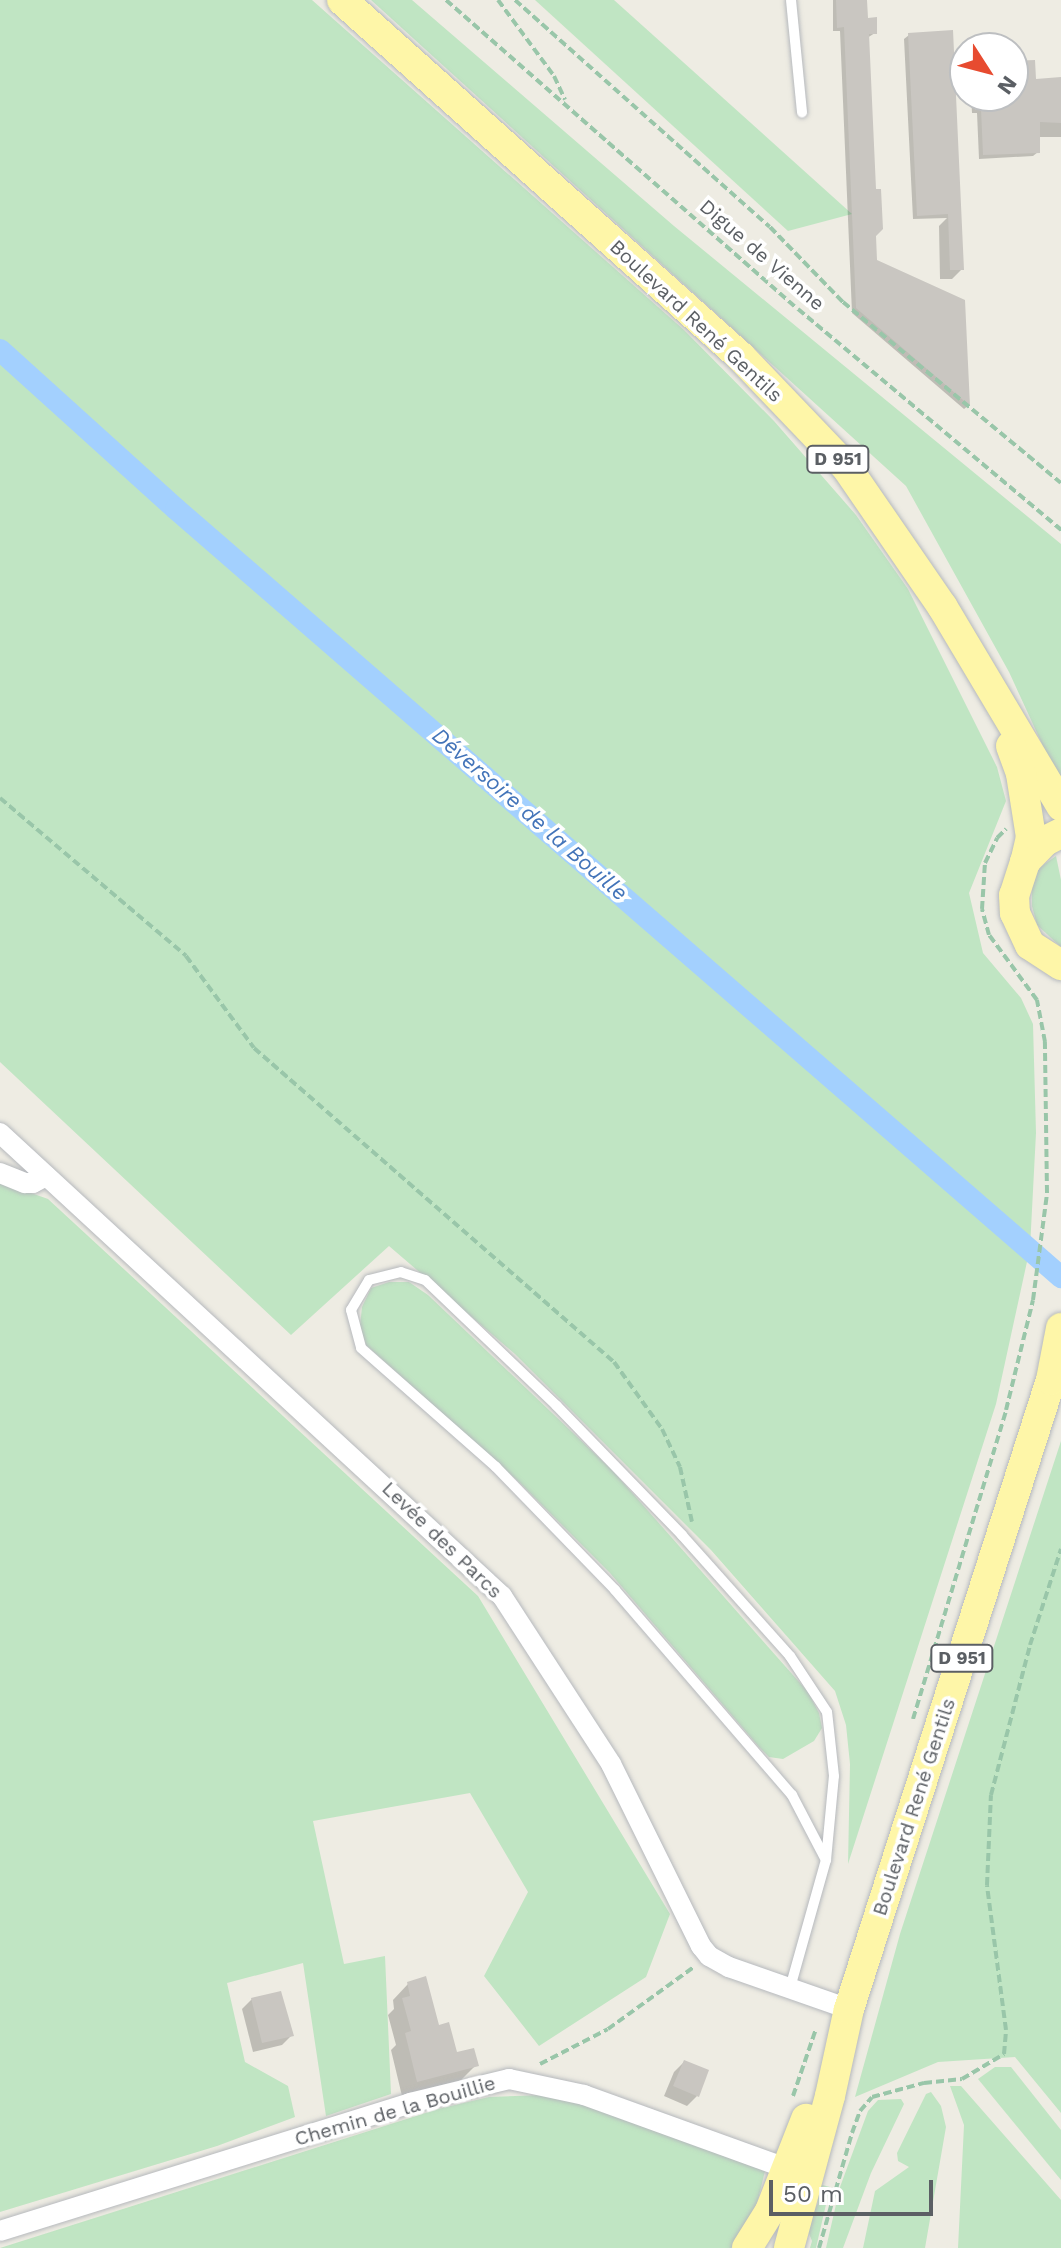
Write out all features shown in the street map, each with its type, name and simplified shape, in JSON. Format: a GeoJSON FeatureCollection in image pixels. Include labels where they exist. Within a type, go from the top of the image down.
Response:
{"type":"FeatureCollection","features":[{"type":"Feature","properties":{"kind":"main road","name":"Boulevard René Gentils"},"geometry":{"type":"LineString","coordinates":[[342,0],[741,357],[847,468],[942,606],[1061,806]]}},
{"type":"Feature","properties":{"kind":"main road","name":"Boulevard René Gentils"},"geometry":{"type":"LineString","coordinates":[[993,691],[1021,774],[1031,837],[1014,895],[1018,921],[1030,945],[1060,967]]}},
{"type":"Feature","properties":{"kind":"main road"},"geometry":{"type":"LineString","coordinates":[[1025,862],[1045,841],[1061,831]]}},
{"type":"Feature","properties":{"kind":"main road","name":"Boulevard René Gentils"},"geometry":{"type":"LineString","coordinates":[[747,2248],[770,2211],[788,2169],[838,2005],[1051,1380],[1061,1328]]}},
{"type":"Feature","properties":{"kind":"main road","name":"Boulevard René Gentils"},"geometry":{"type":"LineString","coordinates":[[789,2248],[830,2096],[838,2005]]}},
{"type":"Feature","properties":{"kind":"street"},"geometry":{"type":"LineString","coordinates":[[993,691],[1061,831]]}},
{"type":"Feature","properties":{"kind":"street","name":"Levée des Parcs"},"geometry":{"type":"LineString","coordinates":[[0,1133],[502,1596],[611,1764],[701,1946],[709,1956]]}},
{"type":"Feature","properties":{"kind":"street"},"geometry":{"type":"LineString","coordinates":[[0,1173],[25,1183],[33,1183],[46,1176]]}},
{"type":"Feature","properties":{"kind":"street"},"geometry":{"type":"LineString","coordinates":[[709,1956],[729,1967],[838,2005]]}},
{"type":"Feature","properties":{"kind":"street","name":"Chemin de la Bouillie"},"geometry":{"type":"LineString","coordinates":[[0,2231],[410,2103],[509,2079],[584,2095],[788,2169]]}},
{"type":"Feature","properties":{"kind":"lane"},"geometry":{"type":"LineString","coordinates":[[791,0],[802,112]]}},
{"type":"Feature","properties":{"kind":"lane"},"geometry":{"type":"LineString","coordinates":[[790,1988],[826,1860],[834,1776],[827,1712],[790,1656],[698,1553],[557,1406],[425,1280],[401,1272],[369,1280],[351,1310],[361,1348],[496,1467],[615,1590],[792,1795],[826,1860]]}},
{"type":"Feature","properties":{"kind":"path","name":"Digue de Vienne"},"geometry":{"type":"LineString","coordinates":[[446,0],[798,309],[1061,530]]}},
{"type":"Feature","properties":{"kind":"path"},"geometry":{"type":"LineString","coordinates":[[498,0],[554,76],[566,103]]}},
{"type":"Feature","properties":{"kind":"path"},"geometry":{"type":"LineString","coordinates":[[515,0],[770,227],[843,302],[1061,483]]}},
{"type":"Feature","properties":{"kind":"path"},"geometry":{"type":"LineString","coordinates":[[0,798],[186,956],[262,1056],[614,1362],[662,1429],[680,1467],[698,1553]]}},
{"type":"Feature","properties":{"kind":"path"},"geometry":{"type":"LineString","coordinates":[[910,1730],[1006,1410],[1033,1300],[1047,1193],[1045,1042],[1037,1000],[989,935],[982,909],[985,863],[997,838],[1011,824]]}},
{"type":"Feature","properties":{"kind":"path"},"geometry":{"type":"LineString","coordinates":[[819,2248],[860,2111],[872,2097],[924,2083],[962,2079],[1004,2054],[1006,2030],[987,1885],[990,1809],[1030,1645],[1061,1549]]}},
{"type":"Feature","properties":{"kind":"path"},"geometry":{"type":"LineString","coordinates":[[509,2079],[608,2029],[709,1956]]}},
{"type":"Feature","properties":{"kind":"path"},"geometry":{"type":"LineString","coordinates":[[791,2104],[838,2005]]}},
{"type":"Feature","properties":{"kind":"green space"},"geometry":{"type":"Polygon","coordinates":[[[0,0],[312,0],[684,330],[774,421],[856,515],[908,589],[997,767],[1006,801],[969,893],[983,953],[1021,998],[1033,1024],[1036,1133],[1030,1248],[996,1404],[848,1864],[850,1764],[846,1725],[835,1691],[711,1550],[515,1354],[389,1246],[291,1335],[0,1062],[0,0]]]}},
{"type":"Feature","properties":{"kind":"green space"},"geometry":{"type":"Polygon","coordinates":[[[371,0],[412,0],[674,226],[1061,544],[1061,785],[1009,672],[906,486],[371,0]]]}},
{"type":"Feature","properties":{"kind":"green space"},"geometry":{"type":"Polygon","coordinates":[[[535,0],[614,0],[852,214],[788,231],[535,0]]]}},
{"type":"Feature","properties":{"kind":"green space"},"geometry":{"type":"Polygon","coordinates":[[[1056,856],[1061,880],[1061,947],[1037,925],[1032,906],[1032,887],[1039,868],[1056,856]]]}},
{"type":"Feature","properties":{"kind":"green space"},"geometry":{"type":"Polygon","coordinates":[[[0,1182],[48,1199],[478,1596],[670,1914],[646,1977],[539,2046],[484,1976],[528,1892],[470,1793],[313,1821],[344,1964],[385,1956],[391,2094],[326,2116],[303,1963],[227,1983],[245,2062],[288,2086],[295,2117],[217,2146],[0,2212],[0,1182]]]}},
{"type":"Feature","properties":{"kind":"green space"},"geometry":{"type":"Polygon","coordinates":[[[389,1282],[409,1282],[428,1295],[612,1470],[808,1692],[819,1713],[822,1728],[814,1741],[783,1759],[769,1757],[610,1573],[520,1483],[366,1345],[360,1326],[362,1307],[371,1288],[389,1282]]]}},
{"type":"Feature","properties":{"kind":"green space"},"geometry":{"type":"Polygon","coordinates":[[[1061,1441],[1061,2113],[1015,2057],[938,2062],[855,2097],[900,1934],[1061,1441]]]}},
{"type":"Feature","properties":{"kind":"green space"},"geometry":{"type":"Polygon","coordinates":[[[995,2067],[1011,2067],[1061,2130],[1061,2180],[978,2079],[995,2067]]]}},
{"type":"Feature","properties":{"kind":"green space"},"geometry":{"type":"Polygon","coordinates":[[[950,2086],[961,2086],[1061,2200],[1061,2248],[958,2248],[964,2125],[950,2086]]]}},
{"type":"Feature","properties":{"kind":"green space"},"geometry":{"type":"Polygon","coordinates":[[[931,2092],[941,2106],[946,2127],[925,2248],[863,2248],[875,2191],[909,2167],[898,2161],[897,2153],[926,2094],[931,2092]]]}},
{"type":"Feature","properties":{"kind":"green space"},"geometry":{"type":"Polygon","coordinates":[[[545,2095],[596,2109],[765,2171],[755,2212],[731,2248],[0,2248],[438,2109],[489,2097],[545,2095]]]}},
{"type":"Feature","properties":{"kind":"green space"},"geometry":{"type":"Polygon","coordinates":[[[901,2099],[904,2104],[871,2173],[843,2248],[826,2248],[840,2187],[868,2111],[878,2100],[901,2099]]]}},
{"type":"Feature","properties":{"kind":"green space"},"geometry":{"type":"Polygon","coordinates":[[[815,2183],[830,2187],[816,2248],[810,2248],[812,2241],[806,2226],[818,2203],[815,2183]]]}},
{"type":"Feature","properties":{"kind":"building"},"geometry":{"type":"Polygon","coordinates":[[[836,0],[867,0],[868,18],[877,17],[877,34],[869,34],[876,189],[881,189],[883,229],[876,236],[877,260],[965,300],[970,406],[856,308],[844,27],[837,28],[836,0]]]}},
{"type":"Feature","properties":{"kind":"building"},"geometry":{"type":"Polygon","coordinates":[[[953,30],[949,32],[949,112],[957,112],[964,270],[950,270],[948,214],[917,216],[908,33],[953,30]]]}},
{"type":"Feature","properties":{"kind":"building"},"geometry":{"type":"Polygon","coordinates":[[[1029,60],[1035,60],[1036,79],[1061,77],[1061,123],[1040,122],[1040,153],[983,155],[981,112],[1029,112],[1029,60]]]}},
{"type":"Feature","properties":{"kind":"building"},"geometry":{"type":"Polygon","coordinates":[[[426,1976],[439,2025],[449,2022],[457,2052],[474,2048],[479,2066],[417,2082],[405,2033],[411,2031],[402,1998],[410,1996],[407,1982],[426,1976]]]}},
{"type":"Feature","properties":{"kind":"building"},"geometry":{"type":"Polygon","coordinates":[[[281,1991],[294,2036],[262,2043],[251,1998],[281,1991]]]}},
{"type":"Feature","properties":{"kind":"building"},"geometry":{"type":"Polygon","coordinates":[[[684,2060],[709,2070],[699,2097],[673,2086],[684,2060]]]}},
{"type":"Feature","properties":{"kind":"waterway","name":"Déversoire de la Bouille"},"geometry":{"type":"LineString","coordinates":[[0,350],[176,509],[1061,1277]]}}]}
